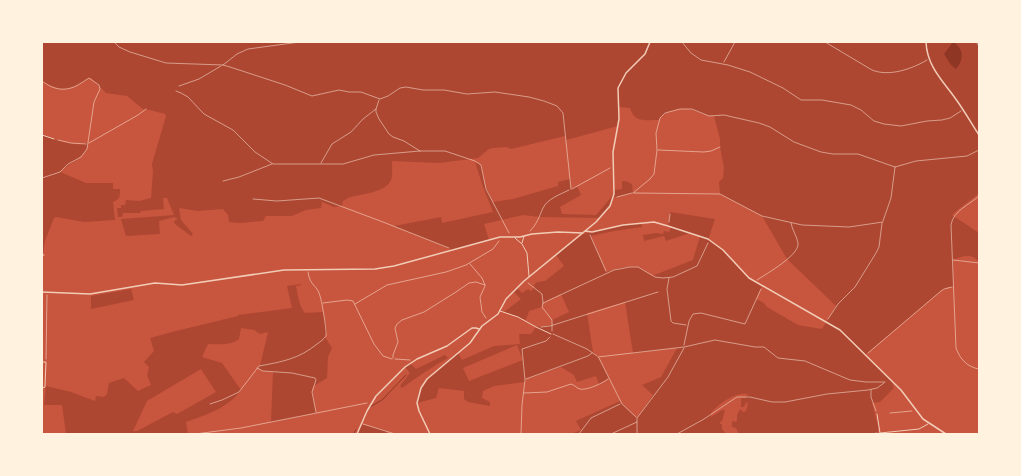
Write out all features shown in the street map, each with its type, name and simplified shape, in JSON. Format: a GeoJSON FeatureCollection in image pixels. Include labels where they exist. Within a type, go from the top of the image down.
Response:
{"type":"FeatureCollection","features":[{"type":"Feature","properties":{"kind":"street"},"geometry":{"type":"LineString","coordinates":[[430,434],[419,411],[417,403],[421,388],[427,378],[470,343],[476,336],[479,329],[500,311],[506,299],[529,276],[586,231],[604,214],[610,206],[614,197],[613,152],[619,115],[618,88],[626,73],[644,54],[650,42]]}},
{"type":"Feature","properties":{"kind":"street"},"geometry":{"type":"LineString","coordinates":[[926,42],[928,58],[935,72],[979,135]]}},
{"type":"Feature","properties":{"kind":"street"},"geometry":{"type":"LineString","coordinates":[[42,135],[54,139]]}},
{"type":"Feature","properties":{"kind":"street"},"geometry":{"type":"LineString","coordinates":[[586,231],[589,232],[623,225],[649,222],[668,226],[708,240],[723,250],[746,276],[840,330],[900,390],[915,410],[928,423],[946,434]]}},
{"type":"Feature","properties":{"kind":"street"},"geometry":{"type":"LineString","coordinates":[[42,292],[90,294],[155,283],[182,285],[234,278],[266,271],[308,269],[361,270],[385,267],[500,237],[514,237],[558,232],[583,233]]}},
{"type":"Feature","properties":{"kind":"street"},"geometry":{"type":"LineString","coordinates":[[522,244],[524,236]]}},
{"type":"Feature","properties":{"kind":"street"},"geometry":{"type":"LineString","coordinates":[[514,237],[522,244],[528,257],[529,276]]}},
{"type":"Feature","properties":{"kind":"street"},"geometry":{"type":"LineString","coordinates":[[500,311],[518,317],[551,334]]}},
{"type":"Feature","properties":{"kind":"street"},"geometry":{"type":"LineString","coordinates":[[357,434],[370,404],[405,367],[444,348],[471,329],[479,329]]}},
{"type":"Feature","properties":{"kind":"street"},"geometry":{"type":"LineString","coordinates":[[42,362],[46,362],[45,385],[42,388]]}},
{"type":"Feature","properties":{"kind":"street"},"geometry":{"type":"LineString","coordinates":[[877,414],[880,433],[919,429],[928,423]]}},
{"type":"Feature","properties":{"kind":"path"},"geometry":{"type":"LineString","coordinates":[[114,42],[119,47],[130,52],[166,63],[223,65],[270,80],[312,96],[339,90],[362,92],[380,99],[388,96],[400,88],[406,87],[423,90],[444,90],[467,94],[499,93],[536,99],[555,105],[562,111],[564,119],[571,189]]}},
{"type":"Feature","properties":{"kind":"path"},"geometry":{"type":"LineString","coordinates":[[179,86],[199,79],[223,65],[237,54],[248,49],[300,42]]}},
{"type":"Feature","properties":{"kind":"path"},"geometry":{"type":"LineString","coordinates":[[682,42],[698,59],[706,62],[724,64],[750,72],[783,88],[801,100],[822,100],[855,106],[874,121],[884,124],[901,126],[942,120],[950,118],[963,110]]}},
{"type":"Feature","properties":{"kind":"path"},"geometry":{"type":"LineString","coordinates":[[724,64],[735,42]]}},
{"type":"Feature","properties":{"kind":"path"},"geometry":{"type":"LineString","coordinates":[[825,42],[872,70],[880,72],[913,67],[928,58]]}},
{"type":"Feature","properties":{"kind":"path"},"geometry":{"type":"LineString","coordinates":[[976,42],[979,46]]}},
{"type":"Feature","properties":{"kind":"path"},"geometry":{"type":"LineString","coordinates":[[42,81],[49,86],[60,89],[70,88],[88,78],[92,79],[99,85],[100,89],[94,102],[86,152],[60,172],[42,178]]}},
{"type":"Feature","properties":{"kind":"path"},"geometry":{"type":"LineString","coordinates":[[176,91],[188,97],[204,114],[233,130],[254,152],[273,164]]}},
{"type":"Feature","properties":{"kind":"path"},"geometry":{"type":"LineString","coordinates":[[320,164],[332,144],[351,132],[363,119],[376,109],[380,99]]}},
{"type":"Feature","properties":{"kind":"path"},"geometry":{"type":"LineString","coordinates":[[632,193],[654,174],[657,150],[657,123],[661,116],[672,111],[688,108],[709,116],[724,115],[763,124],[787,139],[828,154],[858,154],[895,167],[916,161],[969,155],[979,150]]}},
{"type":"Feature","properties":{"kind":"path"},"geometry":{"type":"LineString","coordinates":[[54,139],[71,143],[88,143],[146,109]]}},
{"type":"Feature","properties":{"kind":"path"},"geometry":{"type":"LineString","coordinates":[[376,109],[379,119],[391,136],[404,141],[420,151]]}},
{"type":"Feature","properties":{"kind":"path"},"geometry":{"type":"LineString","coordinates":[[657,150],[708,152],[720,146]]}},
{"type":"Feature","properties":{"kind":"path"},"geometry":{"type":"LineString","coordinates":[[223,182],[273,164],[345,164],[364,157],[379,154],[420,151],[449,152],[478,162],[481,165],[486,189],[509,236]]}},
{"type":"Feature","properties":{"kind":"path"},"geometry":{"type":"LineString","coordinates":[[324,158],[327,164]]}},
{"type":"Feature","properties":{"kind":"path"},"geometry":{"type":"LineString","coordinates":[[826,322],[838,304],[855,287],[879,247],[883,222],[891,198],[895,167]]}},
{"type":"Feature","properties":{"kind":"path"},"geometry":{"type":"LineString","coordinates":[[529,235],[538,223],[546,205],[556,196],[613,168]]}},
{"type":"Feature","properties":{"kind":"path"},"geometry":{"type":"LineString","coordinates":[[614,197],[632,193],[721,194],[762,216],[802,225],[817,224],[849,227],[883,222]]}},
{"type":"Feature","properties":{"kind":"path"},"geometry":{"type":"LineString","coordinates":[[979,196],[960,210],[952,220],[951,225],[956,348],[963,361],[979,369]]}},
{"type":"Feature","properties":{"kind":"path"},"geometry":{"type":"LineString","coordinates":[[253,199],[277,201],[319,198],[451,250]]}},
{"type":"Feature","properties":{"kind":"path"},"geometry":{"type":"LineString","coordinates":[[668,226],[670,214]]}},
{"type":"Feature","properties":{"kind":"path"},"geometry":{"type":"LineString","coordinates":[[756,280],[794,253],[798,246],[791,223]]}},
{"type":"Feature","properties":{"kind":"path"},"geometry":{"type":"LineString","coordinates":[[589,232],[606,273]]}},
{"type":"Feature","properties":{"kind":"path"},"geometry":{"type":"LineString","coordinates":[[355,304],[387,285],[446,272],[470,263],[493,249],[499,242],[500,237]]}},
{"type":"Feature","properties":{"kind":"path"},"geometry":{"type":"LineString","coordinates":[[543,303],[606,273],[625,267],[641,268],[655,277],[669,278],[697,266],[707,246],[708,240]]}},
{"type":"Feature","properties":{"kind":"path"},"geometry":{"type":"LineString","coordinates":[[952,260],[979,263]]}},
{"type":"Feature","properties":{"kind":"path"},"geometry":{"type":"LineString","coordinates":[[470,263],[485,285],[480,297],[482,312],[488,321]]}},
{"type":"Feature","properties":{"kind":"path"},"geometry":{"type":"LineString","coordinates":[[210,404],[239,392],[257,367],[295,358],[312,348],[325,337],[327,331],[323,318],[323,304],[319,291],[310,282],[308,269]]}},
{"type":"Feature","properties":{"kind":"path"},"geometry":{"type":"LineString","coordinates":[[669,278],[667,289],[671,321],[673,323],[688,325]]}},
{"type":"Feature","properties":{"kind":"path"},"geometry":{"type":"LineString","coordinates":[[521,434],[525,380],[522,349],[550,337],[553,324],[552,320],[542,307],[543,296],[540,292],[524,281]]}},
{"type":"Feature","properties":{"kind":"path"},"geometry":{"type":"LineString","coordinates":[[393,358],[398,342],[395,328],[399,323],[424,312],[469,282],[476,282],[485,285]]}},
{"type":"Feature","properties":{"kind":"path"},"geometry":{"type":"LineString","coordinates":[[637,434],[637,418],[668,377],[684,347],[690,318],[696,313],[701,313],[745,324],[762,286]]}},
{"type":"Feature","properties":{"kind":"path"},"geometry":{"type":"LineString","coordinates":[[865,355],[941,291],[953,287]]}},
{"type":"Feature","properties":{"kind":"path"},"geometry":{"type":"LineString","coordinates":[[46,362],[47,292]]}},
{"type":"Feature","properties":{"kind":"path"},"geometry":{"type":"LineString","coordinates":[[536,327],[553,324],[658,292]]}},
{"type":"Feature","properties":{"kind":"path"},"geometry":{"type":"LineString","coordinates":[[323,304],[349,300],[353,301],[377,349],[389,359],[393,358],[413,362]]}},
{"type":"Feature","properties":{"kind":"path"},"geometry":{"type":"LineString","coordinates":[[551,334],[593,352],[598,357],[622,404],[637,418]]}},
{"type":"Feature","properties":{"kind":"path"},"geometry":{"type":"LineString","coordinates":[[598,357],[684,347],[715,340],[755,347],[764,347],[778,358],[805,362],[850,380],[885,382],[871,390],[827,394],[776,403],[750,397],[740,397],[731,400],[704,419],[677,434]]}},
{"type":"Feature","properties":{"kind":"path"},"geometry":{"type":"LineString","coordinates":[[525,380],[588,356],[593,352]]}},
{"type":"Feature","properties":{"kind":"path"},"geometry":{"type":"LineString","coordinates":[[257,367],[263,371],[292,373],[315,378],[316,380],[312,392],[316,413]]}},
{"type":"Feature","properties":{"kind":"path"},"geometry":{"type":"LineString","coordinates":[[523,394],[547,392],[571,384],[574,384],[579,389],[583,389],[599,384],[609,378]]}},
{"type":"Feature","properties":{"kind":"path"},"geometry":{"type":"LineString","coordinates":[[871,390],[871,397],[877,414]]}},
{"type":"Feature","properties":{"kind":"path"},"geometry":{"type":"LineString","coordinates":[[195,434],[241,428],[365,403],[370,404]]}},
{"type":"Feature","properties":{"kind":"path"},"geometry":{"type":"LineString","coordinates":[[579,434],[592,418],[622,404]]}},
{"type":"Feature","properties":{"kind":"path"},"geometry":{"type":"LineString","coordinates":[[890,412],[915,410]]}},
{"type":"Feature","properties":{"kind":"path"},"geometry":{"type":"LineString","coordinates":[[611,434],[636,422]]}},
{"type":"Feature","properties":{"kind":"path"},"geometry":{"type":"LineString","coordinates":[[361,424],[395,434]]}},
{"type":"Feature","properties":{"kind":"path"},"geometry":{"type":"LineString","coordinates":[[871,434],[880,433]]}},
{"type":"Feature","properties":{"kind":"shaded area"},"geometry":{"type":"Polygon","coordinates":[[[42,42],[979,42],[979,193],[952,215],[979,233],[979,262],[970,256],[953,260],[953,287],[948,287],[941,291],[865,355],[892,382],[894,388],[880,402],[872,403],[878,426],[878,434],[739,434],[736,428],[732,427],[732,421],[736,422],[740,409],[743,412],[746,411],[748,404],[746,402],[744,407],[741,407],[741,398],[745,398],[748,394],[743,394],[727,399],[711,413],[711,417],[722,410],[725,410],[720,424],[722,424],[722,429],[726,434],[571,434],[581,430],[576,421],[620,401],[637,418],[653,395],[642,385],[661,377],[677,348],[633,353],[625,302],[587,313],[593,352],[598,357],[609,378],[599,384],[596,376],[577,382],[574,375],[561,367],[526,379],[525,382],[494,386],[483,391],[482,398],[490,402],[490,406],[468,402],[464,399],[464,391],[439,388],[436,398],[417,403],[418,395],[426,381],[458,353],[462,360],[494,346],[520,344],[519,334],[531,334],[536,327],[553,324],[552,320],[569,312],[561,294],[543,303],[542,307],[529,311],[526,320],[504,312],[521,299],[513,291],[517,288],[522,293],[528,289],[531,291],[537,282],[545,281],[564,266],[556,255],[583,234],[623,225],[641,223],[642,227],[591,236],[606,272],[622,268],[638,267],[652,276],[693,260],[700,236],[690,233],[666,241],[664,236],[644,241],[643,235],[656,233],[663,234],[664,231],[669,232],[671,227],[668,226],[670,212],[715,219],[708,240],[723,250],[746,276],[762,286],[756,299],[764,303],[767,307],[798,325],[822,329],[836,306],[787,259],[762,216],[720,194],[719,182],[723,178],[724,168],[720,139],[714,116],[679,109],[665,113],[659,120],[641,120],[634,116],[630,108],[619,107],[618,126],[566,140],[565,136],[511,149],[506,147],[493,148],[489,149],[478,158],[439,163],[392,161],[391,180],[384,188],[348,198],[343,201],[342,206],[334,207],[322,202],[321,208],[306,210],[292,216],[266,216],[263,221],[240,223],[229,222],[228,215],[223,209],[198,211],[179,208],[181,220],[193,234],[191,236],[175,224],[174,221],[178,219],[174,217],[159,221],[160,234],[126,236],[121,219],[174,215],[167,198],[163,198],[164,209],[141,211],[140,213],[123,213],[122,217],[118,217],[117,208],[121,208],[121,205],[125,205],[126,200],[139,201],[151,198],[153,172],[152,164],[166,116],[165,114],[146,109],[144,110],[127,96],[106,93],[91,78],[65,89],[56,88],[42,81],[42,42]],[[517,345],[463,368],[469,381],[523,360],[517,345]]]}},
{"type":"Feature","properties":{"kind":"shaded area"},"geometry":{"type":"Polygon","coordinates":[[[953,42],[959,47],[962,54],[959,66],[956,69],[951,65],[944,54],[953,42]]]}},
{"type":"Feature","properties":{"kind":"shaded area"},"geometry":{"type":"Polygon","coordinates":[[[43,135],[71,144],[88,143],[87,148],[81,156],[60,172],[86,183],[113,183],[113,189],[120,189],[120,196],[113,202],[115,220],[84,222],[56,217],[54,218],[45,241],[42,254],[43,135]]]}},
{"type":"Feature","properties":{"kind":"shaded area"},"geometry":{"type":"Polygon","coordinates":[[[475,162],[481,165],[485,185],[493,202],[513,199],[558,186],[558,182],[570,179],[571,189],[577,186],[581,195],[560,207],[562,214],[596,215],[614,194],[614,190],[622,189],[622,181],[632,184],[633,193],[614,197],[610,206],[600,218],[540,217],[523,215],[484,224],[489,240],[451,250],[394,226],[441,217],[442,223],[493,212],[475,162]]]}},
{"type":"Feature","properties":{"kind":"shaded area"},"geometry":{"type":"Polygon","coordinates":[[[302,285],[296,286],[300,304],[305,313],[323,312],[327,331],[325,337],[332,348],[328,357],[327,378],[314,386],[312,389],[316,413],[271,422],[273,372],[263,371],[257,367],[260,366],[268,332],[260,334],[254,330],[241,328],[239,339],[228,344],[208,344],[202,357],[222,363],[241,390],[224,406],[186,422],[188,434],[66,434],[62,405],[44,405],[46,386],[71,392],[95,401],[96,396],[104,397],[107,394],[109,383],[124,378],[138,391],[151,385],[147,375],[149,367],[144,362],[154,351],[150,338],[238,315],[292,308],[287,286],[302,285]],[[201,369],[147,401],[133,431],[137,431],[173,412],[177,414],[216,392],[201,369]]]}},
{"type":"Feature","properties":{"kind":"shaded area"},"geometry":{"type":"Polygon","coordinates":[[[131,289],[134,300],[91,309],[91,296],[131,289]]]}},
{"type":"Feature","properties":{"kind":"shaded area"},"geometry":{"type":"Polygon","coordinates":[[[445,355],[448,358],[402,388],[400,386],[410,373],[405,367],[410,363],[416,369],[445,355]]]}},
{"type":"Feature","properties":{"kind":"shaded area"},"geometry":{"type":"Polygon","coordinates":[[[361,424],[387,431],[386,434],[357,434],[361,424]]]}},
{"type":"Feature","properties":{"kind":"waterway"},"geometry":{"type":"LineString","coordinates":[[370,407],[382,400],[406,375]]}},
{"type":"Feature","properties":{"kind":"waterway"},"geometry":{"type":"LineString","coordinates":[[353,434],[356,430]]}}]}
